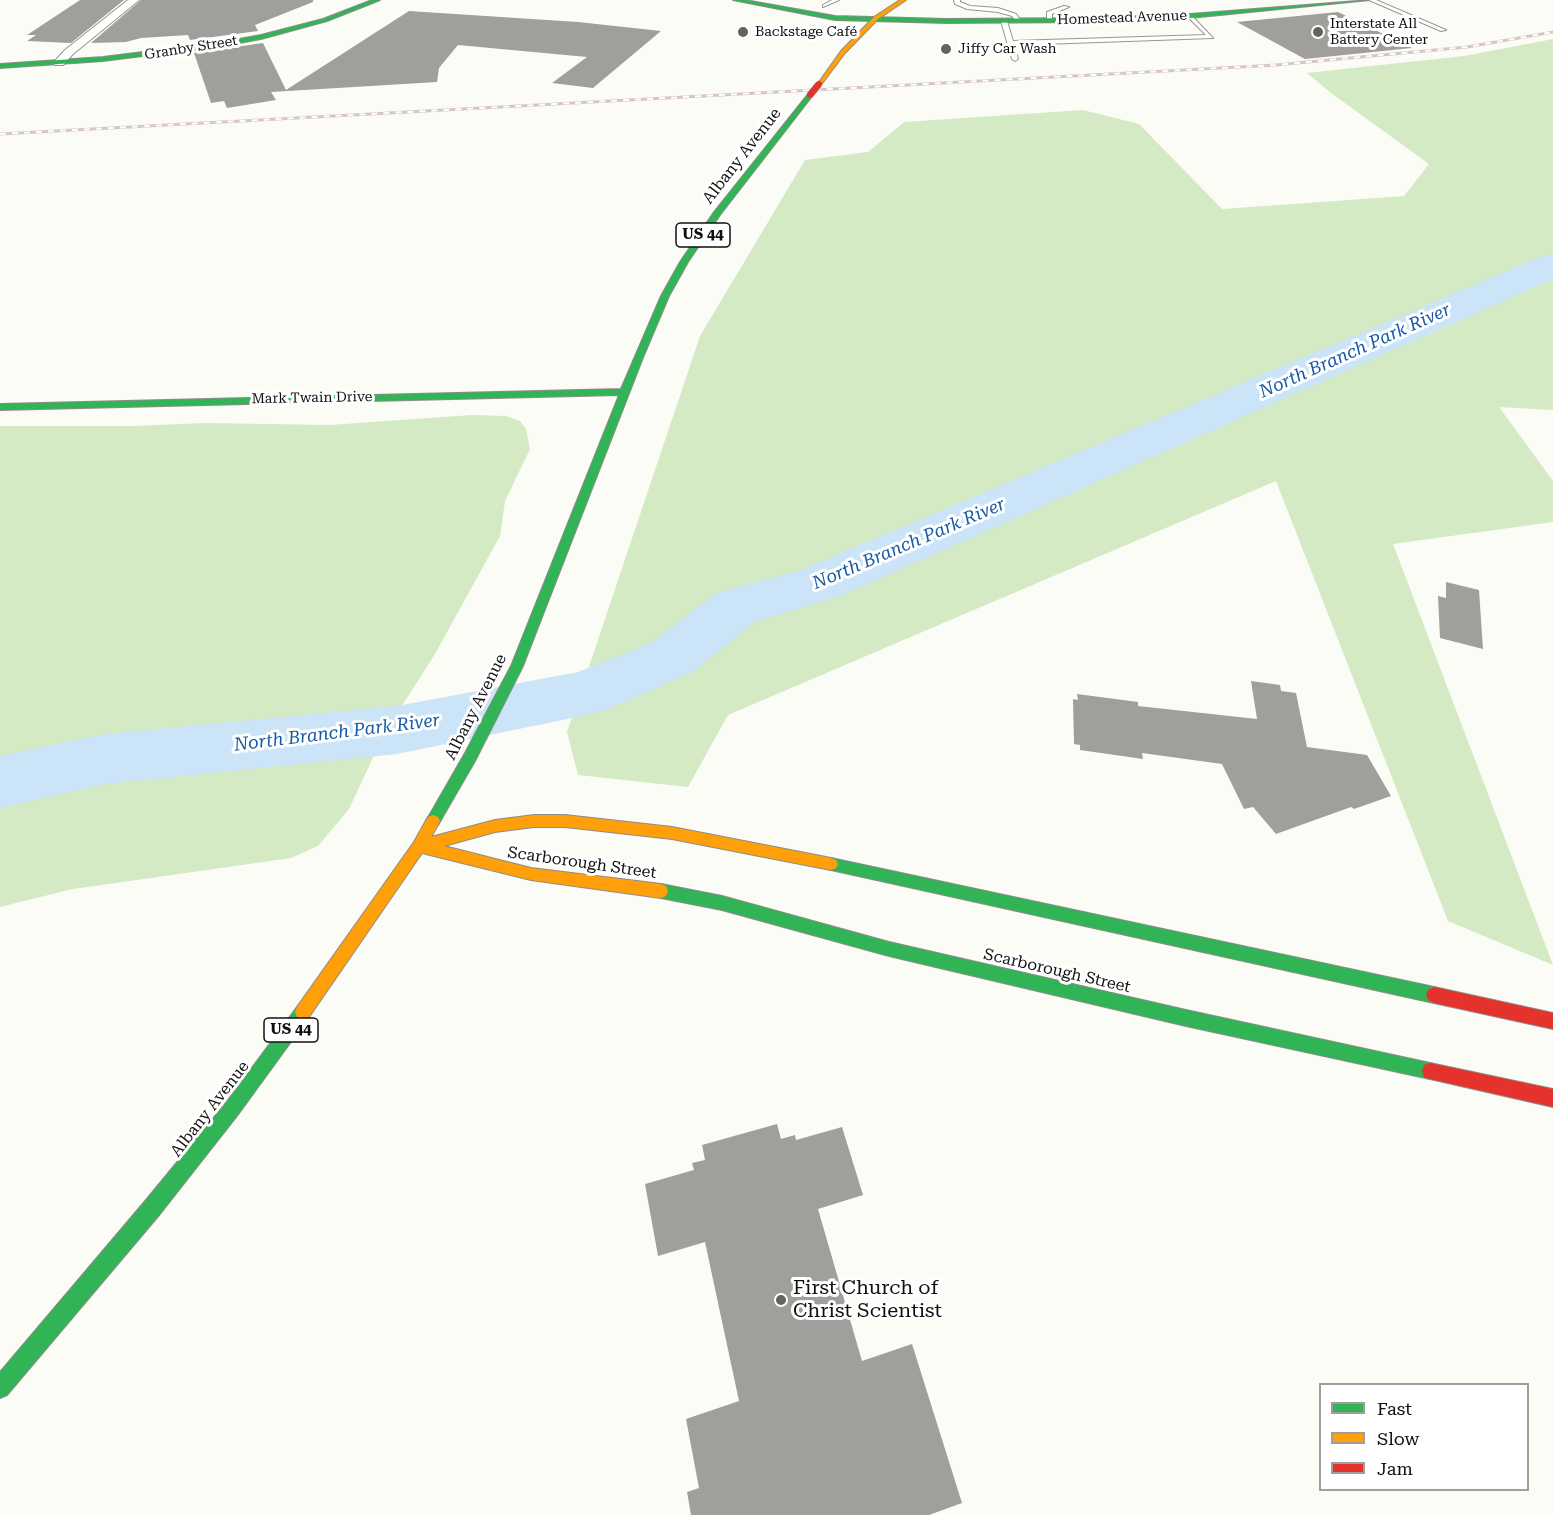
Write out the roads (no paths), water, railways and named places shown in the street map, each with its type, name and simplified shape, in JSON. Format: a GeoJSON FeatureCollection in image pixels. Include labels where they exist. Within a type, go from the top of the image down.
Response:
{"type":"FeatureCollection","features":[{"type":"Feature","properties":{"kind":"main road","name":"Granby Street"},"geometry":{"type":"LineString","coordinates":[[0,66],[167,53],[261,37],[325,20],[377,0]]}},
{"type":"Feature","properties":{"kind":"main road"},"geometry":{"type":"LineString","coordinates":[[736,0],[835,18],[876,18]]}},
{"type":"Feature","properties":{"kind":"main road"},"geometry":{"type":"LineString","coordinates":[[794,0],[830,3],[876,18]]}},
{"type":"Feature","properties":{"kind":"main road","name":"Albany Avenue"},"geometry":{"type":"LineString","coordinates":[[0,1388],[153,1207],[231,1110],[335,969],[419,846],[470,758],[517,666],[660,307],[684,262],[717,214],[843,52],[876,18],[903,0]]}},
{"type":"Feature","properties":{"kind":"main road","name":"Homestead Avenue"},"geometry":{"type":"LineString","coordinates":[[876,18],[1049,21],[1190,16],[1366,0]]}},
{"type":"Feature","properties":{"kind":"main road"},"geometry":{"type":"LineString","coordinates":[[0,56],[44,64]]}},
{"type":"Feature","properties":{"kind":"main road","name":"Mark Twain Drive"},"geometry":{"type":"LineString","coordinates":[[0,407],[625,392]]}},
{"type":"Feature","properties":{"kind":"main road","name":"Scarborough Street"},"geometry":{"type":"LineString","coordinates":[[419,846],[495,826],[534,821],[565,821],[672,833],[895,876],[1553,1021]]}},
{"type":"Feature","properties":{"kind":"main road","name":"Scarborough Street"},"geometry":{"type":"LineString","coordinates":[[419,846],[531,874],[661,891],[722,903],[912,954],[1174,1016],[1553,1098]]}},
{"type":"Feature","properties":{"kind":"street"},"geometry":{"type":"LineString","coordinates":[[59,63],[69,52],[134,0]]}},
{"type":"Feature","properties":{"kind":"lane"},"geometry":{"type":"LineString","coordinates":[[957,0],[957,3],[969,8],[998,10],[1014,15],[1018,21]]}},
{"type":"Feature","properties":{"kind":"lane"},"geometry":{"type":"LineString","coordinates":[[1372,0],[1443,30]]}},
{"type":"Feature","properties":{"kind":"lane"},"geometry":{"type":"LineString","coordinates":[[1049,21],[1049,13],[1066,7]]}},
{"type":"Feature","properties":{"kind":"lane"},"geometry":{"type":"LineString","coordinates":[[1010,43],[1211,36],[1190,16]]}},
{"type":"Feature","properties":{"kind":"lane"},"geometry":{"type":"LineString","coordinates":[[1004,21],[1015,59]]}},
{"type":"Feature","properties":{"kind":"waterway","name":"North Branch Park River"},"geometry":{"type":"LineString","coordinates":[[0,782],[105,759],[397,730],[587,693],[673,657],[736,607],[819,584],[1553,265]]}},
{"type":"Feature","properties":{"kind":"railway"},"geometry":{"type":"LineString","coordinates":[[0,134],[1276,65],[1467,47],[1553,32]]}},
{"type":"Feature","properties":{"kind":"place","name":"Backstage Café"},"geometry":{"type":"Point","coordinates":[743,32]}},
{"type":"Feature","properties":{"kind":"place","name":"Interstate All Battery Center"},"geometry":{"type":"Point","coordinates":[1318,32]}},
{"type":"Feature","properties":{"kind":"place","name":"Jiffy Car Wash"},"geometry":{"type":"Point","coordinates":[946,49]}},
{"type":"Feature","properties":{"kind":"place","name":"First Church of Christ Scientist"},"geometry":{"type":"Point","coordinates":[781,1300]}}]}
